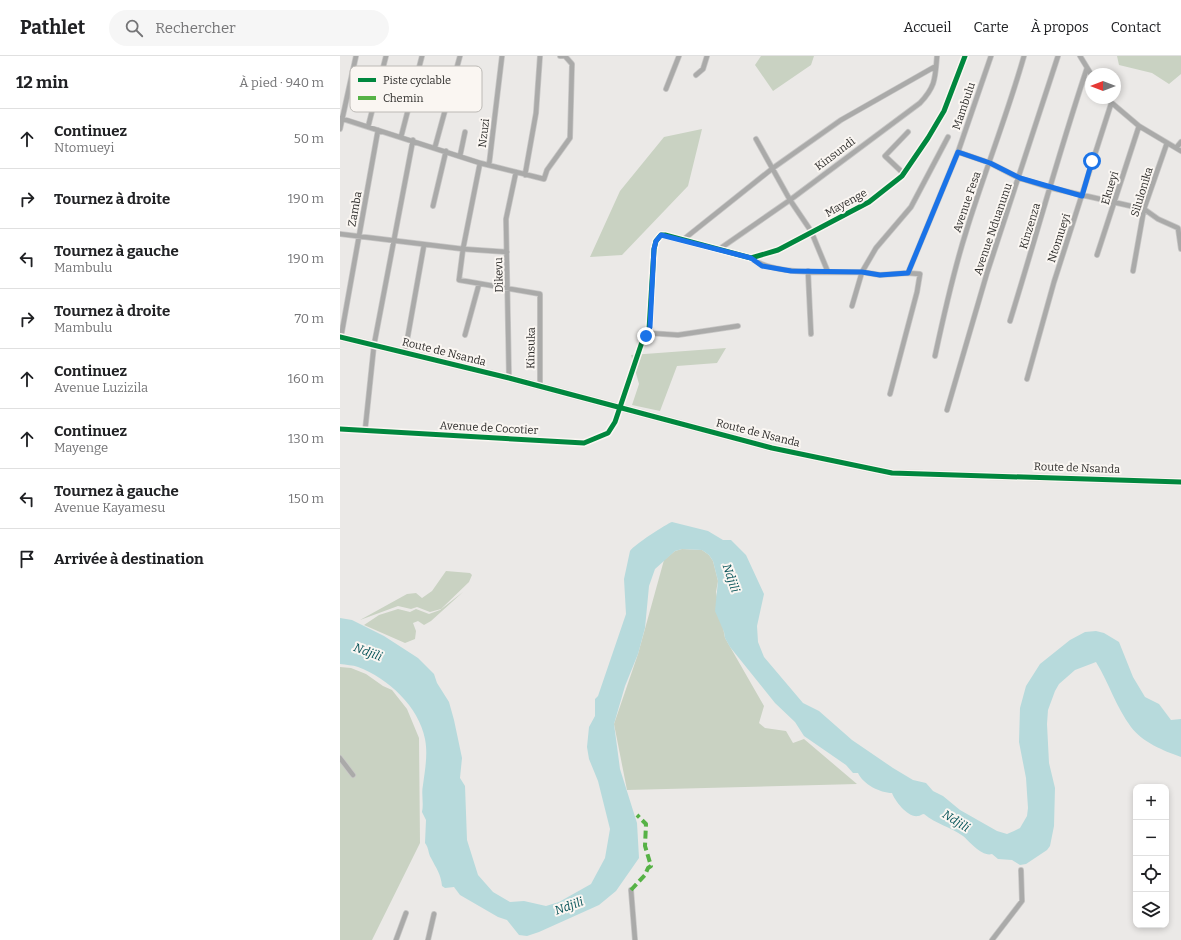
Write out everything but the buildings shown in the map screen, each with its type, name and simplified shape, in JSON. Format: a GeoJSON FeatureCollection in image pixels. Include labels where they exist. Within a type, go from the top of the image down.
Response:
{"type":"FeatureCollection","features":[{"type":"Feature","properties":{"kind":"street"},"geometry":{"type":"LineString","coordinates":[[354,66],[356,56]]}},
{"type":"Feature","properties":{"kind":"street"},"geometry":{"type":"LineString","coordinates":[[383,66],[386,56]]}},
{"type":"Feature","properties":{"kind":"street"},"geometry":{"type":"LineString","coordinates":[[419,66],[422,56]]}},
{"type":"Feature","properties":{"kind":"street"},"geometry":{"type":"LineString","coordinates":[[457,66],[460,56]]}},
{"type":"Feature","properties":{"kind":"street","name":"Nzuzi"},"geometry":{"type":"LineString","coordinates":[[489,165],[502,56]]}},
{"type":"Feature","properties":{"kind":"street"},"geometry":{"type":"LineString","coordinates":[[525,174],[536,113],[540,56]]}},
{"type":"Feature","properties":{"kind":"street"},"geometry":{"type":"LineString","coordinates":[[341,118],[489,165],[544,179],[547,170],[570,138],[572,64],[565,56],[560,56]]}},
{"type":"Feature","properties":{"kind":"street"},"geometry":{"type":"LineString","coordinates":[[666,89],[679,56]]}},
{"type":"Feature","properties":{"kind":"street"},"geometry":{"type":"LineString","coordinates":[[696,75],[703,68],[707,56]]}},
{"type":"Feature","properties":{"kind":"street","name":"Kinsundi"},"geometry":{"type":"LineString","coordinates":[[718,250],[790,200],[920,103],[929,93],[935,82],[937,56]]}},
{"type":"Feature","properties":{"kind":"street","name":"Mayenge"},"geometry":{"type":"LineString","coordinates":[[751,258],[778,250],[811,231],[838,220],[869,202],[902,176],[944,111],[965,56]]}},
{"type":"Feature","properties":{"kind":"street","name":"Mambulu"},"geometry":{"type":"LineString","coordinates":[[908,273],[958,152],[991,56]]}},
{"type":"Feature","properties":{"kind":"street","name":"Avenue Fesa"},"geometry":{"type":"LineString","coordinates":[[934,356],[954,271],[1009,110],[1024,56]]}},
{"type":"Feature","properties":{"kind":"street","name":"Avenue Nduanunu"},"geometry":{"type":"LineString","coordinates":[[948,410],[987,273],[1020,178],[1046,86],[1058,56]]}},
{"type":"Feature","properties":{"kind":"street"},"geometry":{"type":"LineString","coordinates":[[1080,56],[1087,68]]}},
{"type":"Feature","properties":{"kind":"street"},"geometry":{"type":"LineString","coordinates":[[684,239],[773,168],[841,120],[936,66]]}},
{"type":"Feature","properties":{"kind":"street","name":"Kinzenza"},"geometry":{"type":"LineString","coordinates":[[1010,320],[1085,74]]}},
{"type":"Feature","properties":{"kind":"street"},"geometry":{"type":"LineString","coordinates":[[340,129],[341,118],[350,81]]}},
{"type":"Feature","properties":{"kind":"street"},"geometry":{"type":"LineString","coordinates":[[1111,104],[1138,126],[1181,151]]}},
{"type":"Feature","properties":{"kind":"street","name":"Ntomueyi"},"geometry":{"type":"LineString","coordinates":[[1027,379],[1054,282],[1111,104]]}},
{"type":"Feature","properties":{"kind":"street"},"geometry":{"type":"LineString","coordinates":[[368,127],[372,112]]}},
{"type":"Feature","properties":{"kind":"street"},"geometry":{"type":"LineString","coordinates":[[401,137],[407,112]]}},
{"type":"Feature","properties":{"kind":"street"},"geometry":{"type":"LineString","coordinates":[[435,147],[445,112]]}},
{"type":"Feature","properties":{"kind":"street","name":"Ekueyi"},"geometry":{"type":"LineString","coordinates":[[1097,255],[1115,203],[1138,126]]}},
{"type":"Feature","properties":{"kind":"street","name":"Zamba"},"geometry":{"type":"LineString","coordinates":[[340,337],[378,130]]}},
{"type":"Feature","properties":{"kind":"street"},"geometry":{"type":"LineString","coordinates":[[460,156],[465,132]]}},
{"type":"Feature","properties":{"kind":"street"},"geometry":{"type":"LineString","coordinates":[[903,173],[885,156],[908,132]]}},
{"type":"Feature","properties":{"kind":"street"},"geometry":{"type":"LineString","coordinates":[[852,306],[862,272],[876,248],[911,207],[948,137]]}},
{"type":"Feature","properties":{"kind":"street"},"geometry":{"type":"LineString","coordinates":[[756,139],[790,200],[811,231],[828,272]]}},
{"type":"Feature","properties":{"kind":"street"},"geometry":{"type":"LineString","coordinates":[[365,431],[374,345],[412,140]]}},
{"type":"Feature","properties":{"kind":"street"},"geometry":{"type":"LineString","coordinates":[[1176,148],[1181,142]]}},
{"type":"Feature","properties":{"kind":"street","name":"Silulonika"},"geometry":{"type":"LineString","coordinates":[[1133,271],[1144,209],[1167,143]]}},
{"type":"Feature","properties":{"kind":"street"},"geometry":{"type":"LineString","coordinates":[[433,206],[446,151]]}},
{"type":"Feature","properties":{"kind":"street"},"geometry":{"type":"LineString","coordinates":[[958,152],[990,163],[1020,178],[1051,188],[1144,209],[1158,219],[1178,228],[1181,249]]}},
{"type":"Feature","properties":{"kind":"street"},"geometry":{"type":"LineString","coordinates":[[480,162],[463,250],[459,280],[508,289]]}},
{"type":"Feature","properties":{"kind":"street","name":"Dikevu"},"geometry":{"type":"LineString","coordinates":[[509,378],[508,252],[506,219],[516,172]]}},
{"type":"Feature","properties":{"kind":"street"},"geometry":{"type":"LineString","coordinates":[[340,234],[463,250],[508,252]]}},
{"type":"Feature","properties":{"kind":"street"},"geometry":{"type":"LineString","coordinates":[[738,326],[678,335],[648,333],[654,249],[658,237],[665,235],[684,239],[718,250],[751,258],[762,266],[773,269],[862,272],[880,275],[908,273],[920,274],[917,292],[890,394]]}},
{"type":"Feature","properties":{"kind":"street"},"geometry":{"type":"LineString","coordinates":[[405,352],[424,245]]}},
{"type":"Feature","properties":{"kind":"street"},"geometry":{"type":"LineString","coordinates":[[808,271],[811,334]]}},
{"type":"Feature","properties":{"kind":"street"},"geometry":{"type":"LineString","coordinates":[[465,335],[479,284]]}},
{"type":"Feature","properties":{"kind":"street","name":"Kinsuka"},"geometry":{"type":"LineString","coordinates":[[508,289],[540,294],[540,387]]}},
{"type":"Feature","properties":{"kind":"street","name":"Avenue de Cocotier"},"geometry":{"type":"LineString","coordinates":[[340,429],[584,443],[608,432],[615,422],[642,342],[648,333]]}},
{"type":"Feature","properties":{"kind":"street","name":"Route de Nsanda"},"geometry":{"type":"LineString","coordinates":[[340,337],[509,378],[772,448],[892,473],[1181,482]]}},
{"type":"Feature","properties":{"kind":"street"},"geometry":{"type":"LineString","coordinates":[[340,758],[353,775]]}},
{"type":"Feature","properties":{"kind":"street"},"geometry":{"type":"LineString","coordinates":[[992,940],[1022,901],[1021,870]]}},
{"type":"Feature","properties":{"kind":"street"},"geometry":{"type":"LineString","coordinates":[[631,890],[635,940]]}},
{"type":"Feature","properties":{"kind":"street"},"geometry":{"type":"LineString","coordinates":[[396,940],[406,913]]}},
{"type":"Feature","properties":{"kind":"street"},"geometry":{"type":"LineString","coordinates":[[428,940],[434,914]]}},
{"type":"Feature","properties":{"kind":"green space"},"geometry":{"type":"Polygon","coordinates":[[[761,56],[814,56],[811,65],[773,91],[755,65],[761,56]]]}},
{"type":"Feature","properties":{"kind":"green space"},"geometry":{"type":"Polygon","coordinates":[[[1117,56],[1181,56],[1181,74],[1169,84],[1152,73],[1119,65],[1117,56]]]}},
{"type":"Feature","properties":{"kind":"green space"},"geometry":{"type":"Polygon","coordinates":[[[702,129],[688,186],[622,255],[590,257],[620,191],[664,137],[702,129]]]}},
{"type":"Feature","properties":{"kind":"green space"},"geometry":{"type":"Polygon","coordinates":[[[726,348],[717,363],[677,366],[660,411],[632,405],[639,384],[631,355],[726,348]]]}},
{"type":"Feature","properties":{"kind":"green space"},"geometry":{"type":"Polygon","coordinates":[[[682,549],[702,550],[709,555],[713,561],[718,581],[716,592],[725,638],[764,706],[759,723],[765,728],[786,731],[793,743],[804,739],[857,784],[627,790],[614,724],[638,654],[664,560],[675,551],[682,549]]]}},
{"type":"Feature","properties":{"kind":"green space"},"geometry":{"type":"Polygon","coordinates":[[[446,571],[470,573],[472,575],[469,582],[441,609],[430,612],[417,607],[411,609],[398,606],[360,620],[407,594],[416,593],[422,598],[432,591],[446,571]]]}},
{"type":"Feature","properties":{"kind":"green space"},"geometry":{"type":"Polygon","coordinates":[[[463,592],[431,621],[424,625],[418,621],[413,623],[416,631],[415,639],[405,643],[364,625],[379,615],[398,609],[410,612],[416,609],[429,614],[440,610],[463,592]]]}},
{"type":"Feature","properties":{"kind":"green space"},"geometry":{"type":"Polygon","coordinates":[[[340,667],[351,668],[366,674],[383,686],[392,690],[407,709],[419,738],[420,843],[372,940],[340,940],[340,667]]]}},
{"type":"Feature","properties":{"kind":"water","name":"Ndjili"},"geometry":{"type":"Polygon","coordinates":[[[672,522],[708,531],[723,540],[731,540],[746,555],[764,594],[757,626],[758,642],[764,657],[803,703],[819,711],[852,740],[893,768],[913,780],[926,783],[933,791],[943,796],[960,810],[997,831],[1007,834],[1020,828],[1027,816],[1028,808],[1026,778],[1019,742],[1020,708],[1026,686],[1040,664],[1070,640],[1085,632],[1096,631],[1104,633],[1119,642],[1133,677],[1145,697],[1159,704],[1171,720],[1181,719],[1181,757],[1147,742],[1131,727],[1121,711],[1096,662],[1075,670],[1059,684],[1048,710],[1047,724],[1049,763],[1055,788],[1054,826],[1050,846],[1047,850],[1026,864],[1020,865],[1012,860],[998,859],[992,854],[980,851],[963,836],[924,814],[914,816],[906,812],[892,793],[887,793],[872,787],[860,777],[858,773],[853,773],[846,765],[804,736],[795,722],[775,703],[730,647],[725,638],[715,611],[718,581],[713,561],[709,555],[702,550],[682,549],[675,551],[655,569],[649,586],[645,628],[638,654],[625,686],[614,724],[620,769],[637,823],[639,858],[616,891],[599,905],[539,932],[527,936],[519,935],[507,920],[498,917],[460,895],[454,887],[445,888],[442,886],[439,875],[425,843],[426,820],[422,812],[422,788],[426,750],[422,727],[409,705],[391,686],[380,678],[358,667],[340,664],[340,618],[352,620],[384,636],[418,658],[434,674],[437,683],[449,702],[454,720],[462,758],[460,778],[465,786],[467,840],[478,875],[493,892],[510,902],[524,901],[546,906],[559,902],[591,884],[605,858],[610,829],[598,781],[589,759],[587,747],[589,727],[595,716],[595,699],[598,696],[626,614],[624,579],[630,551],[650,535],[672,522]]]}},
{"type":"Feature","properties":{"kind":"marked path"},"geometry":{"type":"LineString","coordinates":[[631,890],[651,866],[645,846],[646,824],[637,815]]}},
{"type":"Feature","properties":{"kind":"cycle path"},"geometry":{"type":"LineString","coordinates":[[340,429],[584,443],[608,433],[615,422],[642,342],[649,330],[654,249],[656,241],[661,235],[751,258],[778,250],[869,202],[902,176],[928,138],[944,111],[965,56]]}},
{"type":"Feature","properties":{"kind":"cycle path"},"geometry":{"type":"LineString","coordinates":[[340,337],[509,378],[772,448],[892,473],[1181,482]]}},
{"type":"Feature","properties":{"kind":"route"},"geometry":{"type":"LineString","coordinates":[[646,336],[650,327],[654,249],[658,237],[661,235],[684,239],[737,256],[751,258],[762,266],[773,269],[791,271],[862,272],[880,275],[908,273],[958,152],[990,163],[1020,178],[1082,196],[1092,161]]}}]}
